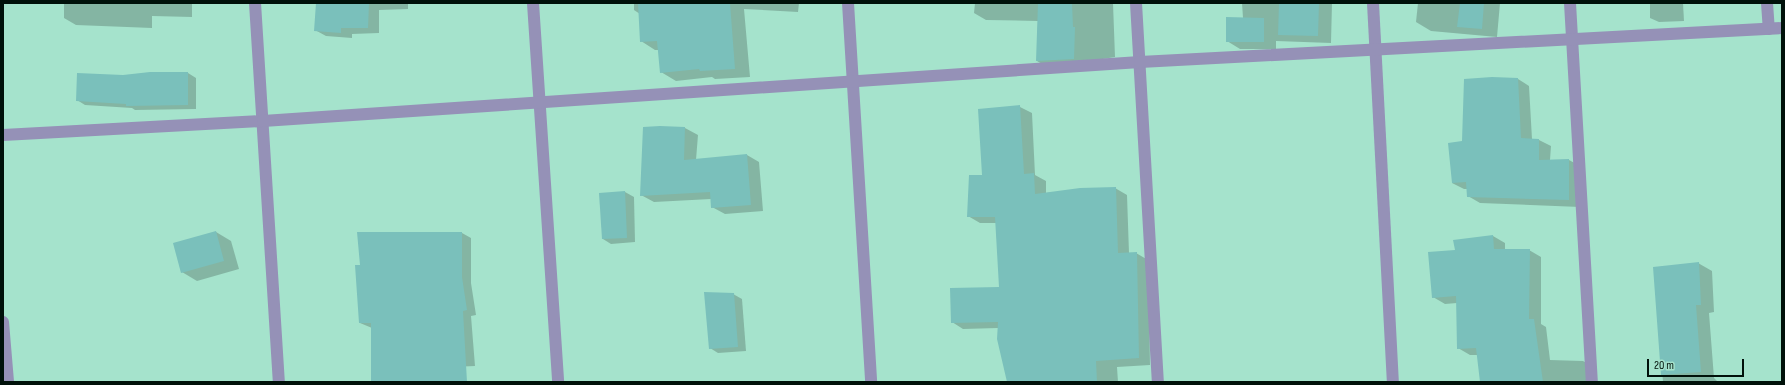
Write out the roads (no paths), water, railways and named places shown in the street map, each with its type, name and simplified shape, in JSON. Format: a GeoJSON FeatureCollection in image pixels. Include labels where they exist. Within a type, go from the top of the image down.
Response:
{"type":"FeatureCollection","features":[{"type":"Feature","properties":{"kind":"street"},"geometry":{"type":"LineString","coordinates":[[255,3],[279,382]]}},
{"type":"Feature","properties":{"kind":"street"},"geometry":{"type":"LineString","coordinates":[[533,3],[558,382]]}},
{"type":"Feature","properties":{"kind":"street"},"geometry":{"type":"LineString","coordinates":[[848,3],[871,382]]}},
{"type":"Feature","properties":{"kind":"street"},"geometry":{"type":"LineString","coordinates":[[1136,3],[1158,382]]}},
{"type":"Feature","properties":{"kind":"street"},"geometry":{"type":"LineString","coordinates":[[1373,3],[1393,382]]}},
{"type":"Feature","properties":{"kind":"street"},"geometry":{"type":"LineString","coordinates":[[1570,3],[1592,382]]}},
{"type":"Feature","properties":{"kind":"street"},"geometry":{"type":"LineString","coordinates":[[1767,3],[1769,29]]}},
{"type":"Feature","properties":{"kind":"street"},"geometry":{"type":"LineString","coordinates":[[3,135],[263,121],[853,83],[1140,62],[1782,28]]}},
{"type":"Feature","properties":{"kind":"street"},"geometry":{"type":"LineString","coordinates":[[3,322],[8,382]]}}]}
